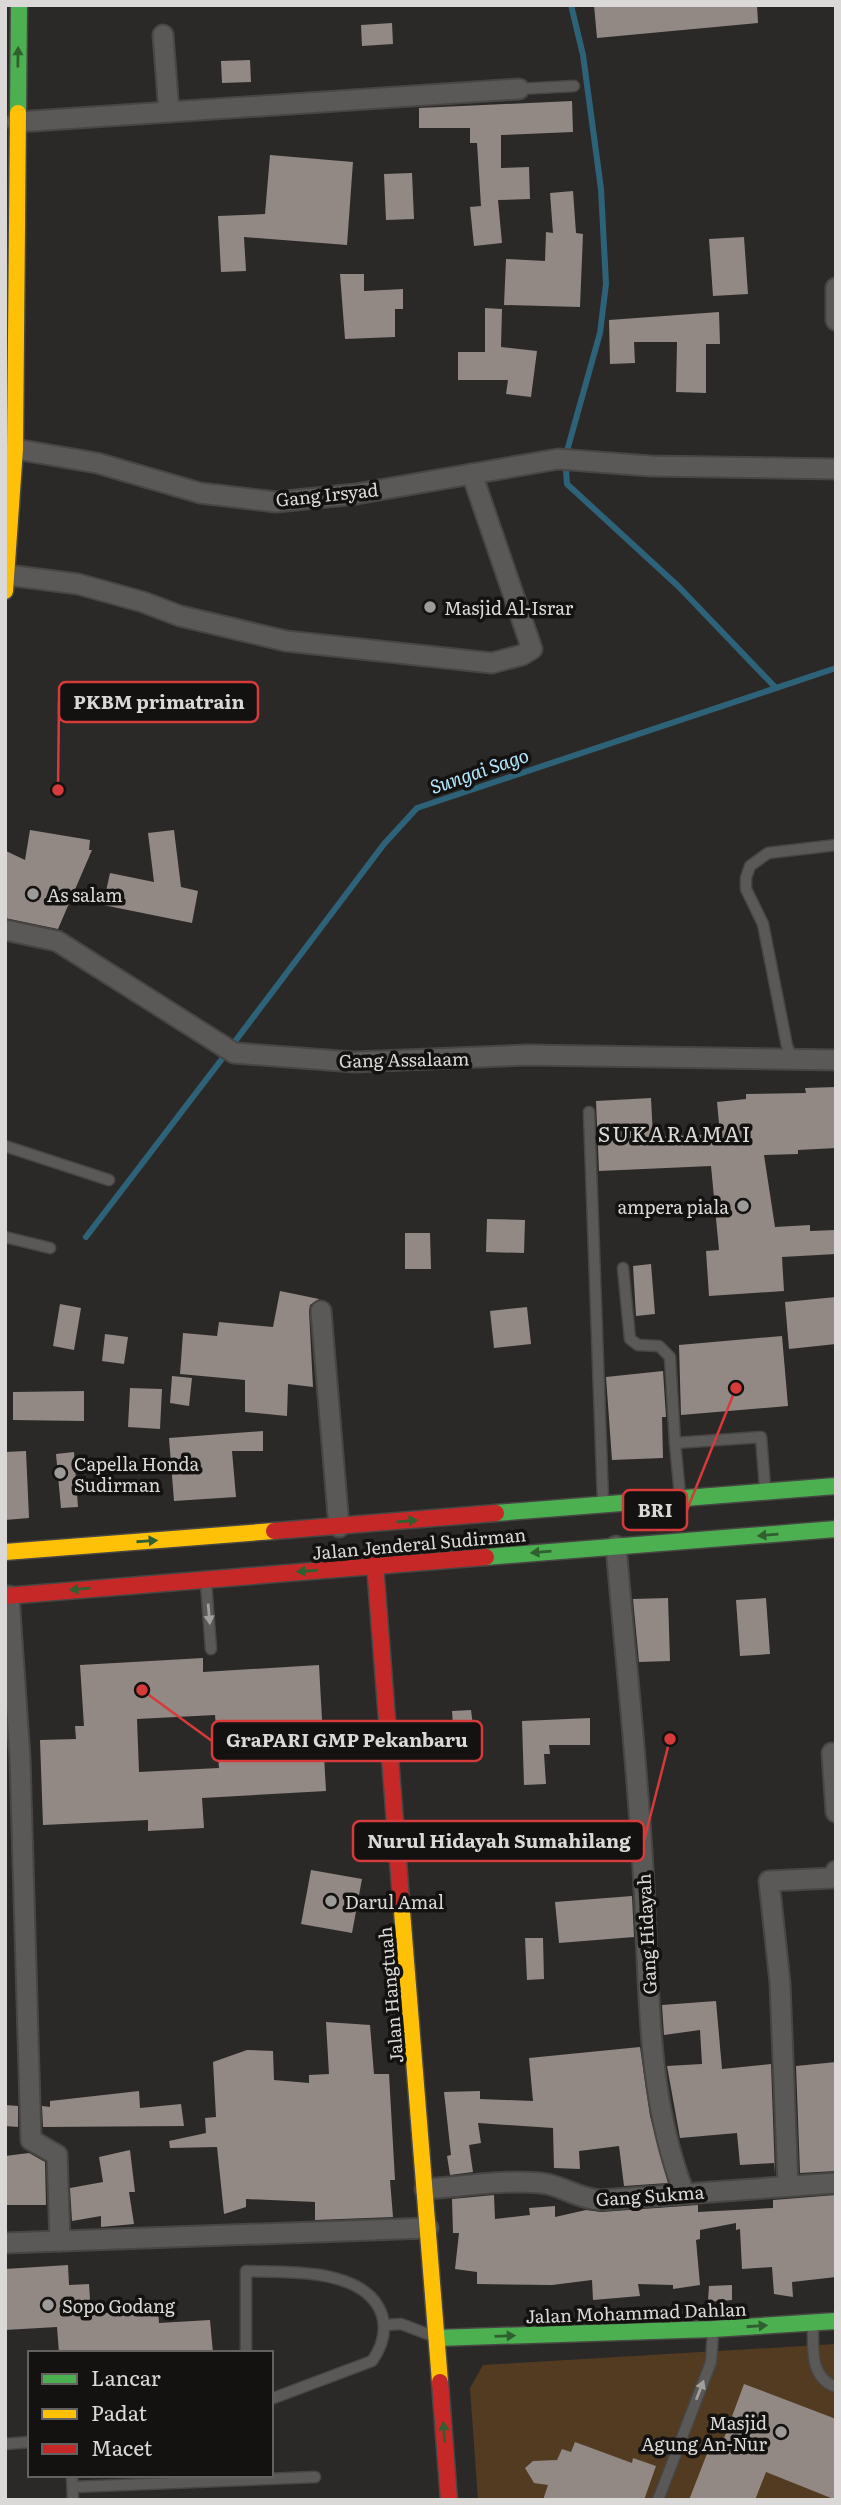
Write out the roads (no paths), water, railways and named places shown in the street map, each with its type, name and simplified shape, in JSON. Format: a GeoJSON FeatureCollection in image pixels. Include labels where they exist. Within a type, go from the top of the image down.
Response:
{"type":"FeatureCollection","features":[{"type":"Feature","properties":{"kind":"main road"},"geometry":{"type":"LineString","coordinates":[[6,583],[11,450],[11,229],[17,122],[19,5]]}},
{"type":"Feature","properties":{"kind":"main road","name":"Jalan Jenderal Sudirman"},"geometry":{"type":"LineString","coordinates":[[5,1552],[836,1486]]}},
{"type":"Feature","properties":{"kind":"main road","name":"Jalan Jenderal Sudirman"},"geometry":{"type":"LineString","coordinates":[[7,1596],[836,1529]]}},
{"type":"Feature","properties":{"kind":"main road","name":"Jalan Hangtuah"},"geometry":{"type":"LineString","coordinates":[[375,1566],[449,2500]]}},
{"type":"Feature","properties":{"kind":"main road","name":"Jalan Mohammad Dahlan"},"geometry":{"type":"LineString","coordinates":[[437,2338],[836,2322]]}},
{"type":"Feature","properties":{"kind":"street"},"geometry":{"type":"LineString","coordinates":[[163,35],[169,112]]}},
{"type":"Feature","properties":{"kind":"street"},"geometry":{"type":"LineString","coordinates":[[17,122],[519,89]]}},
{"type":"Feature","properties":{"kind":"street"},"geometry":{"type":"LineString","coordinates":[[836,288],[836,320]]}},
{"type":"Feature","properties":{"kind":"street","name":"Gang Irsyad"},"geometry":{"type":"LineString","coordinates":[[11,450],[97,463],[200,493],[276,502],[356,494],[565,459],[650,466],[836,469]]}},
{"type":"Feature","properties":{"kind":"street"},"geometry":{"type":"LineString","coordinates":[[6,583],[78,584],[143,602],[180,616],[286,641],[492,663],[522,655],[532,649],[472,474]]}},
{"type":"Feature","properties":{"kind":"street","name":"Gang Assalaam"},"geometry":{"type":"LineString","coordinates":[[5,930],[57,941],[234,1053],[354,1062],[527,1055],[836,1060]]}},
{"type":"Feature","properties":{"kind":"street"},"geometry":{"type":"LineString","coordinates":[[321,1311],[339,1527]]}},
{"type":"Feature","properties":{"kind":"street","name":"Gang Hidayah"},"geometry":{"type":"LineString","coordinates":[[616,1546],[643,1866],[655,2083],[664,2135],[684,2193]]}},
{"type":"Feature","properties":{"kind":"street"},"geometry":{"type":"LineString","coordinates":[[7,1596],[20,1758],[31,2140],[57,2155],[61,2241]]}},
{"type":"Feature","properties":{"kind":"street"},"geometry":{"type":"LineString","coordinates":[[832,1753],[836,1812]]}},
{"type":"Feature","properties":{"kind":"street"},"geometry":{"type":"LineString","coordinates":[[788,2186],[780,2047],[780,1983],[769,1881],[832,1878],[836,1871]]}},
{"type":"Feature","properties":{"kind":"street","name":"Gang Sukma"},"geometry":{"type":"LineString","coordinates":[[425,2189],[536,2183],[559,2187],[581,2198],[600,2200],[836,2183]]}},
{"type":"Feature","properties":{"kind":"street"},"geometry":{"type":"LineString","coordinates":[[5,2243],[428,2228]]}},
{"type":"Feature","properties":{"kind":"lane"},"geometry":{"type":"LineString","coordinates":[[519,89],[574,86]]}},
{"type":"Feature","properties":{"kind":"lane"},"geometry":{"type":"LineString","coordinates":[[793,1061],[787,1046],[763,924],[746,889],[746,878],[750,866],[768,853],[836,845]]}},
{"type":"Feature","properties":{"kind":"lane"},"geometry":{"type":"LineString","coordinates":[[589,1112],[603,1505]]}},
{"type":"Feature","properties":{"kind":"lane"},"geometry":{"type":"LineString","coordinates":[[5,1146],[109,1180]]}},
{"type":"Feature","properties":{"kind":"lane"},"geometry":{"type":"LineString","coordinates":[[5,1237],[50,1248]]}},
{"type":"Feature","properties":{"kind":"lane"},"geometry":{"type":"LineString","coordinates":[[623,1268],[631,1339],[638,1345],[660,1346],[670,1357],[680,1499]]}},
{"type":"Feature","properties":{"kind":"lane"},"geometry":{"type":"LineString","coordinates":[[676,1443],[761,1437],[765,1492]]}},
{"type":"Feature","properties":{"kind":"lane"},"geometry":{"type":"LineString","coordinates":[[206,1579],[211,1649]]}},
{"type":"Feature","properties":{"kind":"lane"},"geometry":{"type":"LineString","coordinates":[[246,2351],[246,2271],[326,2275],[365,2290],[376,2301],[384,2325],[384,2336],[372,2361],[273,2398]]}},
{"type":"Feature","properties":{"kind":"lane"},"geometry":{"type":"LineString","coordinates":[[813,2322],[813,2361],[827,2384],[836,2388]]}},
{"type":"Feature","properties":{"kind":"lane"},"geometry":{"type":"LineString","coordinates":[[384,2325],[401,2324],[437,2338]]}},
{"type":"Feature","properties":{"kind":"lane"},"geometry":{"type":"LineString","coordinates":[[658,2500],[711,2362],[713,2329]]}},
{"type":"Feature","properties":{"kind":"lane"},"geometry":{"type":"LineString","coordinates":[[5,2444],[28,2442]]}},
{"type":"Feature","properties":{"kind":"lane"},"geometry":{"type":"LineString","coordinates":[[72,2477],[73,2500]]}},
{"type":"Feature","properties":{"kind":"lane"},"geometry":{"type":"LineString","coordinates":[[73,2487],[315,2477]]}},
{"type":"Feature","properties":{"kind":"waterway"},"geometry":{"type":"LineString","coordinates":[[571,5],[583,55],[601,189],[606,284],[600,333],[565,458],[567,484],[678,586],[775,687]]}},
{"type":"Feature","properties":{"kind":"waterway","name":"Sungai Sago"},"geometry":{"type":"LineString","coordinates":[[233,1044],[384,844],[417,808],[836,668]]}},
{"type":"Feature","properties":{"kind":"waterway","name":"Sungai Sago"},"geometry":{"type":"LineString","coordinates":[[86,1237],[225,1055]]}},
{"type":"Feature","properties":{"kind":"place","name":"Masjid Al-Israr"},"geometry":{"type":"Point","coordinates":[430,607]}},
{"type":"Feature","properties":{"kind":"place","name":"PKBM primatrain"},"geometry":{"type":"Point","coordinates":[58,790]}},
{"type":"Feature","properties":{"kind":"place","name":"As salam"},"geometry":{"type":"Point","coordinates":[33,894]}},
{"type":"Feature","properties":{"kind":"place","name":"ampera piala"},"geometry":{"type":"Point","coordinates":[743,1206]}},
{"type":"Feature","properties":{"kind":"place","name":"BRI"},"geometry":{"type":"Point","coordinates":[736,1388]}},
{"type":"Feature","properties":{"kind":"place","name":"Capella Honda Sudirman"},"geometry":{"type":"Point","coordinates":[60,1473]}},
{"type":"Feature","properties":{"kind":"place","name":"GraPARI GMP Pekanbaru"},"geometry":{"type":"Point","coordinates":[142,1690]}},
{"type":"Feature","properties":{"kind":"place","name":"Nurul Hidayah Sumahilang"},"geometry":{"type":"Point","coordinates":[670,1739]}},
{"type":"Feature","properties":{"kind":"place","name":"Darul Amal"},"geometry":{"type":"Point","coordinates":[331,1901]}},
{"type":"Feature","properties":{"kind":"place","name":"Sopo Godang"},"geometry":{"type":"Point","coordinates":[48,2305]}},
{"type":"Feature","properties":{"kind":"place","name":"Masjid Agung An-Nur"},"geometry":{"type":"Point","coordinates":[781,2432]}},
{"type":"Feature","properties":{"kind":"district","name":"SUKARAMAI"},"geometry":{"type":"Point","coordinates":[675,1132]}}]}
